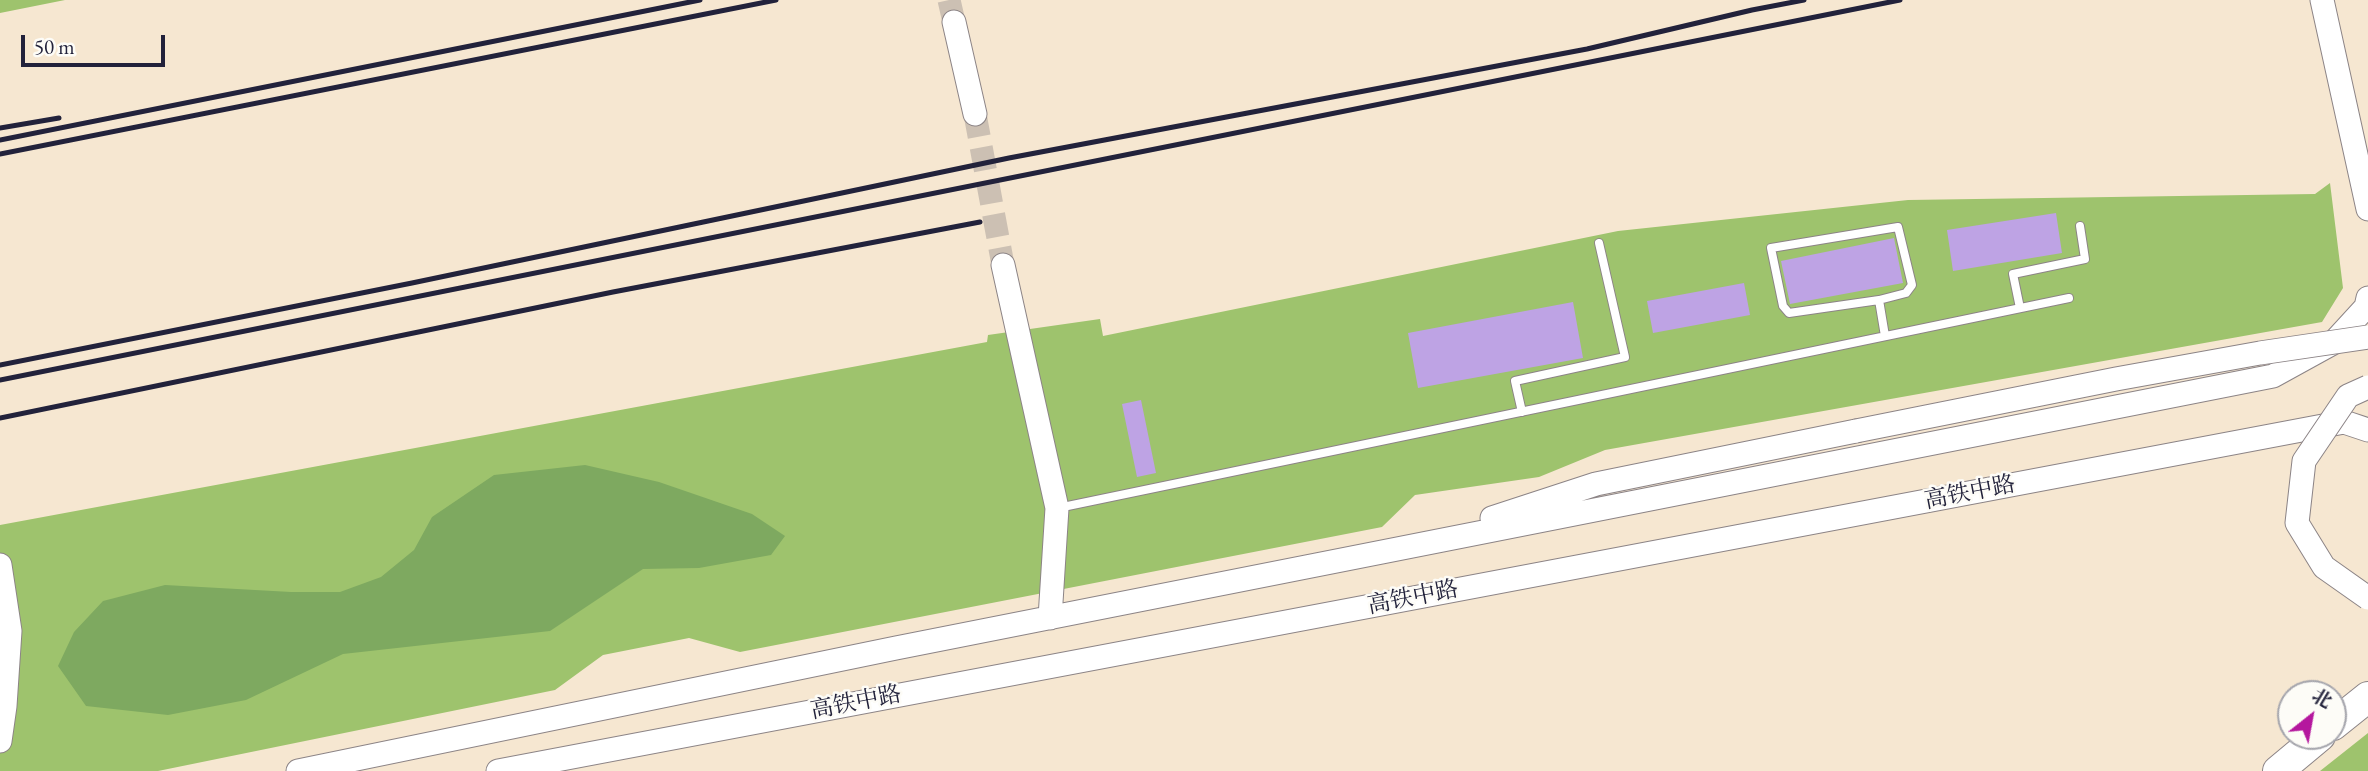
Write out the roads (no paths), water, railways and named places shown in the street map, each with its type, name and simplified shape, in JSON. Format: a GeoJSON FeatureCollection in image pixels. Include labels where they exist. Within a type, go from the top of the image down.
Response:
{"type":"FeatureCollection","features":[{"type":"Feature","properties":{"kind":"highway"},"geometry":{"type":"LineString","coordinates":[[2347,714],[2368,697]]}},
{"type":"Feature","properties":{"kind":"highway"},"geometry":{"type":"LineString","coordinates":[[2278,771],[2303,750]]}},
{"type":"Feature","properties":{"kind":"street"},"geometry":{"type":"LineString","coordinates":[[2322,0],[2368,209]]}},
{"type":"Feature","properties":{"kind":"street"},"geometry":{"type":"LineString","coordinates":[[954,22],[975,114]]}},
{"type":"Feature","properties":{"kind":"street"},"geometry":{"type":"LineString","coordinates":[[1003,265],[1057,508],[1050,618]]}},
{"type":"Feature","properties":{"kind":"street","name":"高铁中路"},"geometry":{"type":"LineString","coordinates":[[298,771],[1050,618],[2273,376],[2333,343],[2366,307],[2368,298]]}},
{"type":"Feature","properties":{"kind":"street","name":"高铁中路"},"geometry":{"type":"LineString","coordinates":[[1394,550],[1596,484],[2116,379],[2368,337]]}},
{"type":"Feature","properties":{"kind":"street"},"geometry":{"type":"LineString","coordinates":[[2368,387],[2348,396],[2304,461],[2297,523],[2324,567],[2368,598]]}},
{"type":"Feature","properties":{"kind":"street","name":"高铁中路"},"geometry":{"type":"LineString","coordinates":[[498,771],[2344,422],[2368,430]]}},
{"type":"Feature","properties":{"kind":"street"},"geometry":{"type":"LineString","coordinates":[[0,565],[10,631],[0,741]]}},
{"type":"Feature","properties":{"kind":"lane"},"geometry":{"type":"LineString","coordinates":[[2020,308],[2013,274],[2085,259],[2080,226]]}},
{"type":"Feature","properties":{"kind":"lane"},"geometry":{"type":"LineString","coordinates":[[1898,227],[1912,285],[1906,293],[1879,300],[1789,313],[1783,306],[1772,248],[1898,227]]}},
{"type":"Feature","properties":{"kind":"lane"},"geometry":{"type":"LineString","coordinates":[[1522,412],[1515,381],[1625,357],[1599,243]]}},
{"type":"Feature","properties":{"kind":"lane"},"geometry":{"type":"LineString","coordinates":[[1057,508],[2069,298]]}},
{"type":"Feature","properties":{"kind":"lane"},"geometry":{"type":"LineString","coordinates":[[1879,300],[1885,336]]}},
{"type":"Feature","properties":{"kind":"tunnel"},"geometry":{"type":"LineString","coordinates":[[949,0],[954,22]]}},
{"type":"Feature","properties":{"kind":"tunnel"},"geometry":{"type":"LineString","coordinates":[[975,114],[1003,265]]}},
{"type":"Feature","properties":{"kind":"railway"},"geometry":{"type":"LineString","coordinates":[[0,140],[700,0]]}},
{"type":"Feature","properties":{"kind":"railway"},"geometry":{"type":"LineString","coordinates":[[0,154],[776,0]]}},
{"type":"Feature","properties":{"kind":"railway"},"geometry":{"type":"LineString","coordinates":[[0,365],[412,283],[1009,158],[1587,49],[1804,0]]}},
{"type":"Feature","properties":{"kind":"railway"},"geometry":{"type":"LineString","coordinates":[[0,380],[1900,0]]}},
{"type":"Feature","properties":{"kind":"railway"},"geometry":{"type":"LineString","coordinates":[[0,128],[59,118]]}},
{"type":"Feature","properties":{"kind":"railway"},"geometry":{"type":"LineString","coordinates":[[0,418],[613,292],[980,222]]}}]}
